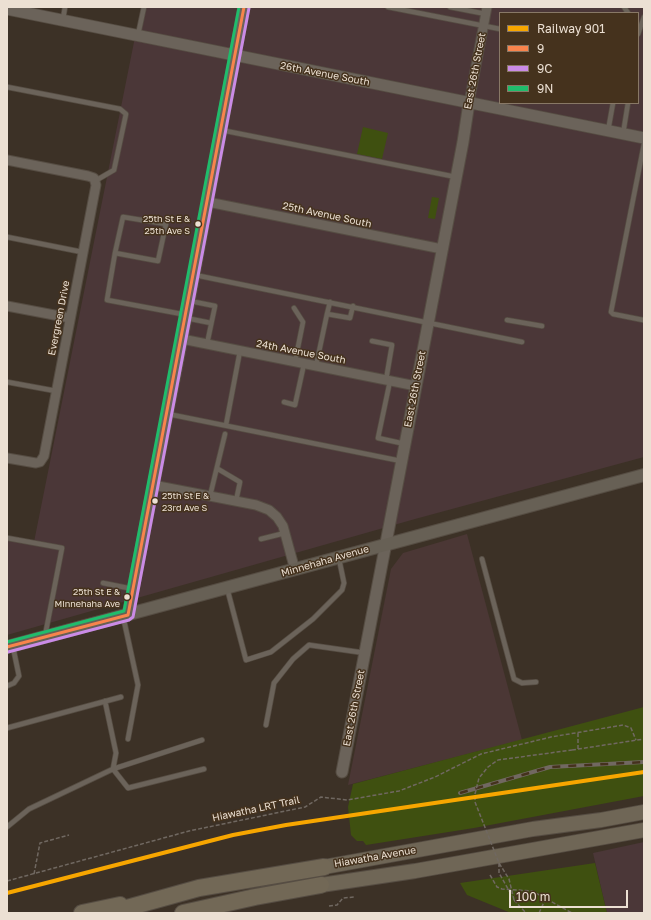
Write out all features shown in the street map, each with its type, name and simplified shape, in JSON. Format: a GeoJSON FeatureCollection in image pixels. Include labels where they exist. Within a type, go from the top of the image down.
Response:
{"type":"FeatureCollection","features":[{"type":"Feature","properties":{"kind":"highway"},"geometry":{"type":"LineString","coordinates":[[570,824],[644,804]]}},
{"type":"Feature","properties":{"kind":"highway","name":"Hiawatha Avenue"},"geometry":{"type":"LineString","coordinates":[[109,913],[200,888],[644,812]]}},
{"type":"Feature","properties":{"kind":"highway","name":"Hiawatha Avenue"},"geometry":{"type":"LineString","coordinates":[[183,913],[255,897],[321,885],[423,869],[644,830]]}},
{"type":"Feature","properties":{"kind":"highway"},"geometry":{"type":"LineString","coordinates":[[82,913],[200,888]]}},
{"type":"Feature","properties":{"kind":"main road","name":"Minnehaha Avenue"},"geometry":{"type":"LineString","coordinates":[[10,646],[296,570],[385,544],[644,476]]}},
{"type":"Feature","properties":{"kind":"street"},"geometry":{"type":"LineString","coordinates":[[125,615],[133,589],[168,414],[244,7]]}},
{"type":"Feature","properties":{"kind":"street","name":"26th Avenue South"},"geometry":{"type":"LineString","coordinates":[[7,9],[644,138]]}},
{"type":"Feature","properties":{"kind":"street","name":"East 26th Street"},"geometry":{"type":"LineString","coordinates":[[342,772],[456,177],[486,11]]}},
{"type":"Feature","properties":{"kind":"street"},"geometry":{"type":"LineString","coordinates":[[7,160],[95,180]]}},
{"type":"Feature","properties":{"kind":"street","name":"Evergreen Drive"},"geometry":{"type":"LineString","coordinates":[[7,458],[36,463],[40,462],[44,456],[95,190],[95,180]]}},
{"type":"Feature","properties":{"kind":"street","name":"25th Avenue South"},"geometry":{"type":"LineString","coordinates":[[208,202],[442,249]]}},
{"type":"Feature","properties":{"kind":"street"},"geometry":{"type":"LineString","coordinates":[[7,306],[70,318]]}},
{"type":"Feature","properties":{"kind":"street","name":"24th Avenue South"},"geometry":{"type":"LineString","coordinates":[[182,339],[416,386]]}},
{"type":"Feature","properties":{"kind":"street"},"geometry":{"type":"LineString","coordinates":[[153,485],[236,501],[269,510],[277,517],[285,533],[296,570]]}},
{"type":"Feature","properties":{"kind":"lane"},"geometry":{"type":"LineString","coordinates":[[62,20],[65,7]]}},
{"type":"Feature","properties":{"kind":"lane"},"geometry":{"type":"LineString","coordinates":[[138,35],[144,7]]}},
{"type":"Feature","properties":{"kind":"lane"},"geometry":{"type":"LineString","coordinates":[[388,7],[412,9],[499,29]]}},
{"type":"Feature","properties":{"kind":"lane"},"geometry":{"type":"LineString","coordinates":[[450,7],[486,11]]}},
{"type":"Feature","properties":{"kind":"lane"},"geometry":{"type":"LineString","coordinates":[[639,24],[644,17]]}},
{"type":"Feature","properties":{"kind":"lane"},"geometry":{"type":"LineString","coordinates":[[7,87],[120,109],[126,114],[114,170],[95,180]]}},
{"type":"Feature","properties":{"kind":"lane"},"geometry":{"type":"LineString","coordinates":[[607,131],[613,104]]}},
{"type":"Feature","properties":{"kind":"lane"},"geometry":{"type":"LineString","coordinates":[[623,134],[628,104]]}},
{"type":"Feature","properties":{"kind":"lane"},"geometry":{"type":"LineString","coordinates":[[221,130],[456,177]]}},
{"type":"Feature","properties":{"kind":"lane"},"geometry":{"type":"LineString","coordinates":[[643,320],[613,314],[611,312],[644,144]]}},
{"type":"Feature","properties":{"kind":"lane"},"geometry":{"type":"LineString","coordinates":[[115,253],[158,261],[166,224],[123,217],[115,253],[106,300],[186,316],[211,323]]}},
{"type":"Feature","properties":{"kind":"lane"},"geometry":{"type":"LineString","coordinates":[[7,237],[82,252]]}},
{"type":"Feature","properties":{"kind":"lane"},"geometry":{"type":"LineString","coordinates":[[194,275],[428,321],[522,342]]}},
{"type":"Feature","properties":{"kind":"lane"},"geometry":{"type":"LineString","coordinates":[[190,301],[215,306],[207,344]]}},
{"type":"Feature","properties":{"kind":"lane"},"geometry":{"type":"LineString","coordinates":[[316,366],[330,302]]}},
{"type":"Feature","properties":{"kind":"lane"},"geometry":{"type":"LineString","coordinates":[[327,314],[350,318],[353,306]]}},
{"type":"Feature","properties":{"kind":"lane"},"geometry":{"type":"LineString","coordinates":[[284,402],[295,405],[300,363],[304,322],[294,308]]}},
{"type":"Feature","properties":{"kind":"lane"},"geometry":{"type":"LineString","coordinates":[[507,320],[542,326]]}},
{"type":"Feature","properties":{"kind":"lane"},"geometry":{"type":"LineString","coordinates":[[372,341],[392,345],[388,380],[378,438],[405,444]]}},
{"type":"Feature","properties":{"kind":"lane"},"geometry":{"type":"LineString","coordinates":[[226,425],[240,351]]}},
{"type":"Feature","properties":{"kind":"lane"},"geometry":{"type":"LineString","coordinates":[[7,382],[56,391]]}},
{"type":"Feature","properties":{"kind":"lane"},"geometry":{"type":"LineString","coordinates":[[168,414],[402,461]]}},
{"type":"Feature","properties":{"kind":"lane"},"geometry":{"type":"LineString","coordinates":[[210,496],[214,475],[218,469],[225,434]]}},
{"type":"Feature","properties":{"kind":"lane"},"geometry":{"type":"LineString","coordinates":[[218,469],[240,482],[236,501]]}},
{"type":"Feature","properties":{"kind":"lane"},"geometry":{"type":"LineString","coordinates":[[261,539],[285,533]]}},
{"type":"Feature","properties":{"kind":"lane"},"geometry":{"type":"LineString","coordinates":[[7,538],[62,548],[45,636]]}},
{"type":"Feature","properties":{"kind":"lane"},"geometry":{"type":"LineString","coordinates":[[227,588],[246,660],[271,652],[313,619],[342,590],[344,583],[338,557]]}},
{"type":"Feature","properties":{"kind":"lane"},"geometry":{"type":"LineString","coordinates":[[482,559],[514,679],[522,683],[536,682]]}},
{"type":"Feature","properties":{"kind":"lane"},"geometry":{"type":"LineString","coordinates":[[104,583],[133,589]]}},
{"type":"Feature","properties":{"kind":"lane"},"geometry":{"type":"LineString","coordinates":[[125,615],[138,684],[128,739]]}},
{"type":"Feature","properties":{"kind":"lane"},"geometry":{"type":"LineString","coordinates":[[266,725],[274,683],[293,659],[309,645],[365,654]]}},
{"type":"Feature","properties":{"kind":"lane"},"geometry":{"type":"LineString","coordinates":[[7,686],[14,683],[19,676],[10,646]]}},
{"type":"Feature","properties":{"kind":"lane"},"geometry":{"type":"LineString","coordinates":[[7,728],[121,697]]}},
{"type":"Feature","properties":{"kind":"lane"},"geometry":{"type":"LineString","coordinates":[[105,701],[116,753],[113,769],[128,788],[204,769]]}},
{"type":"Feature","properties":{"kind":"lane"},"geometry":{"type":"LineString","coordinates":[[7,827],[29,810],[113,769],[202,740]]}},
{"type":"Feature","properties":{"kind":"path","name":"Hiawatha LRT Trail"},"geometry":{"type":"LineString","coordinates":[[7,881],[189,831],[305,806],[321,797],[347,800],[399,791],[435,777],[481,754],[551,737],[623,725],[631,728],[636,740]]}},
{"type":"Feature","properties":{"kind":"path"},"geometry":{"type":"LineString","coordinates":[[578,733],[578,749]]}},
{"type":"Feature","properties":{"kind":"path"},"geometry":{"type":"LineString","coordinates":[[514,900],[509,879],[499,862],[475,802],[477,784],[482,772],[498,760],[644,739]]}},
{"type":"Feature","properties":{"kind":"path"},"geometry":{"type":"LineString","coordinates":[[34,874],[40,843],[69,835]]}},
{"type":"Feature","properties":{"kind":"path"},"geometry":{"type":"LineString","coordinates":[[499,862],[499,873],[514,900],[526,913]]}},
{"type":"Feature","properties":{"kind":"path"},"geometry":{"type":"LineString","coordinates":[[490,875],[498,887],[502,889],[527,890],[546,898],[572,913]]}},
{"type":"Feature","properties":{"kind":"path"},"geometry":{"type":"LineString","coordinates":[[329,906],[337,905],[343,898],[354,896]]}},
{"type":"Feature","properties":{"kind":"path"},"geometry":{"type":"LineString","coordinates":[[539,913],[546,898]]}},
{"type":"Feature","properties":{"kind":"shaded area"},"geometry":{"type":"Polygon","coordinates":[[[141,7],[644,7],[644,457],[415,519],[7,635],[7,538],[34,542],[141,7]]]}},
{"type":"Feature","properties":{"kind":"shaded area"},"geometry":{"type":"Polygon","coordinates":[[[467,534],[522,740],[348,785],[391,569],[403,553],[467,534]]]}},
{"type":"Feature","properties":{"kind":"shaded area"},"geometry":{"type":"Polygon","coordinates":[[[644,842],[644,913],[607,913],[593,853],[644,842]]]}},
{"type":"Feature","properties":{"kind":"green space"},"geometry":{"type":"Polygon","coordinates":[[[363,127],[388,133],[382,159],[357,154],[363,127]]]}},
{"type":"Feature","properties":{"kind":"green space"},"geometry":{"type":"Polygon","coordinates":[[[432,197],[439,198],[435,219],[428,218],[432,197]]]}},
{"type":"Feature","properties":{"kind":"green space"},"geometry":{"type":"Polygon","coordinates":[[[644,707],[644,796],[474,828],[366,845],[363,841],[357,841],[351,835],[348,807],[353,784],[644,707]]]}},
{"type":"Feature","properties":{"kind":"green space"},"geometry":{"type":"Polygon","coordinates":[[[595,863],[607,913],[511,913],[467,895],[460,883],[595,863]]]}},
{"type":"Feature","properties":{"kind":"railway"},"geometry":{"type":"LineString","coordinates":[[460,793],[550,767],[644,762]]}},
{"type":"Feature","properties":{"kind":"rail line","name":"901"},"geometry":{"type":"LineString","coordinates":[[7,893],[233,835],[286,825],[644,772]]}},
{"type":"Feature","properties":{"kind":"transit line","name":"9N"},"geometry":{"type":"LineString","coordinates":[[7,642],[124,611],[239,7]]}},
{"type":"Feature","properties":{"kind":"transit line","name":"9"},"geometry":{"type":"LineString","coordinates":[[7,647],[128,615],[244,7]]}},
{"type":"Feature","properties":{"kind":"transit line","name":"9C"},"geometry":{"type":"LineString","coordinates":[[8,652],[129,620],[133,617],[249,8]]}},
{"type":"Feature","properties":{"kind":"place","name":"25th St E & 25th Ave S"},"geometry":{"type":"Point","coordinates":[198,224]}},
{"type":"Feature","properties":{"kind":"place","name":"25th St E & 23rd Ave S"},"geometry":{"type":"Point","coordinates":[155,501]}},
{"type":"Feature","properties":{"kind":"place","name":"25th St E & Minnehaha Ave"},"geometry":{"type":"Point","coordinates":[127,597]}}]}
